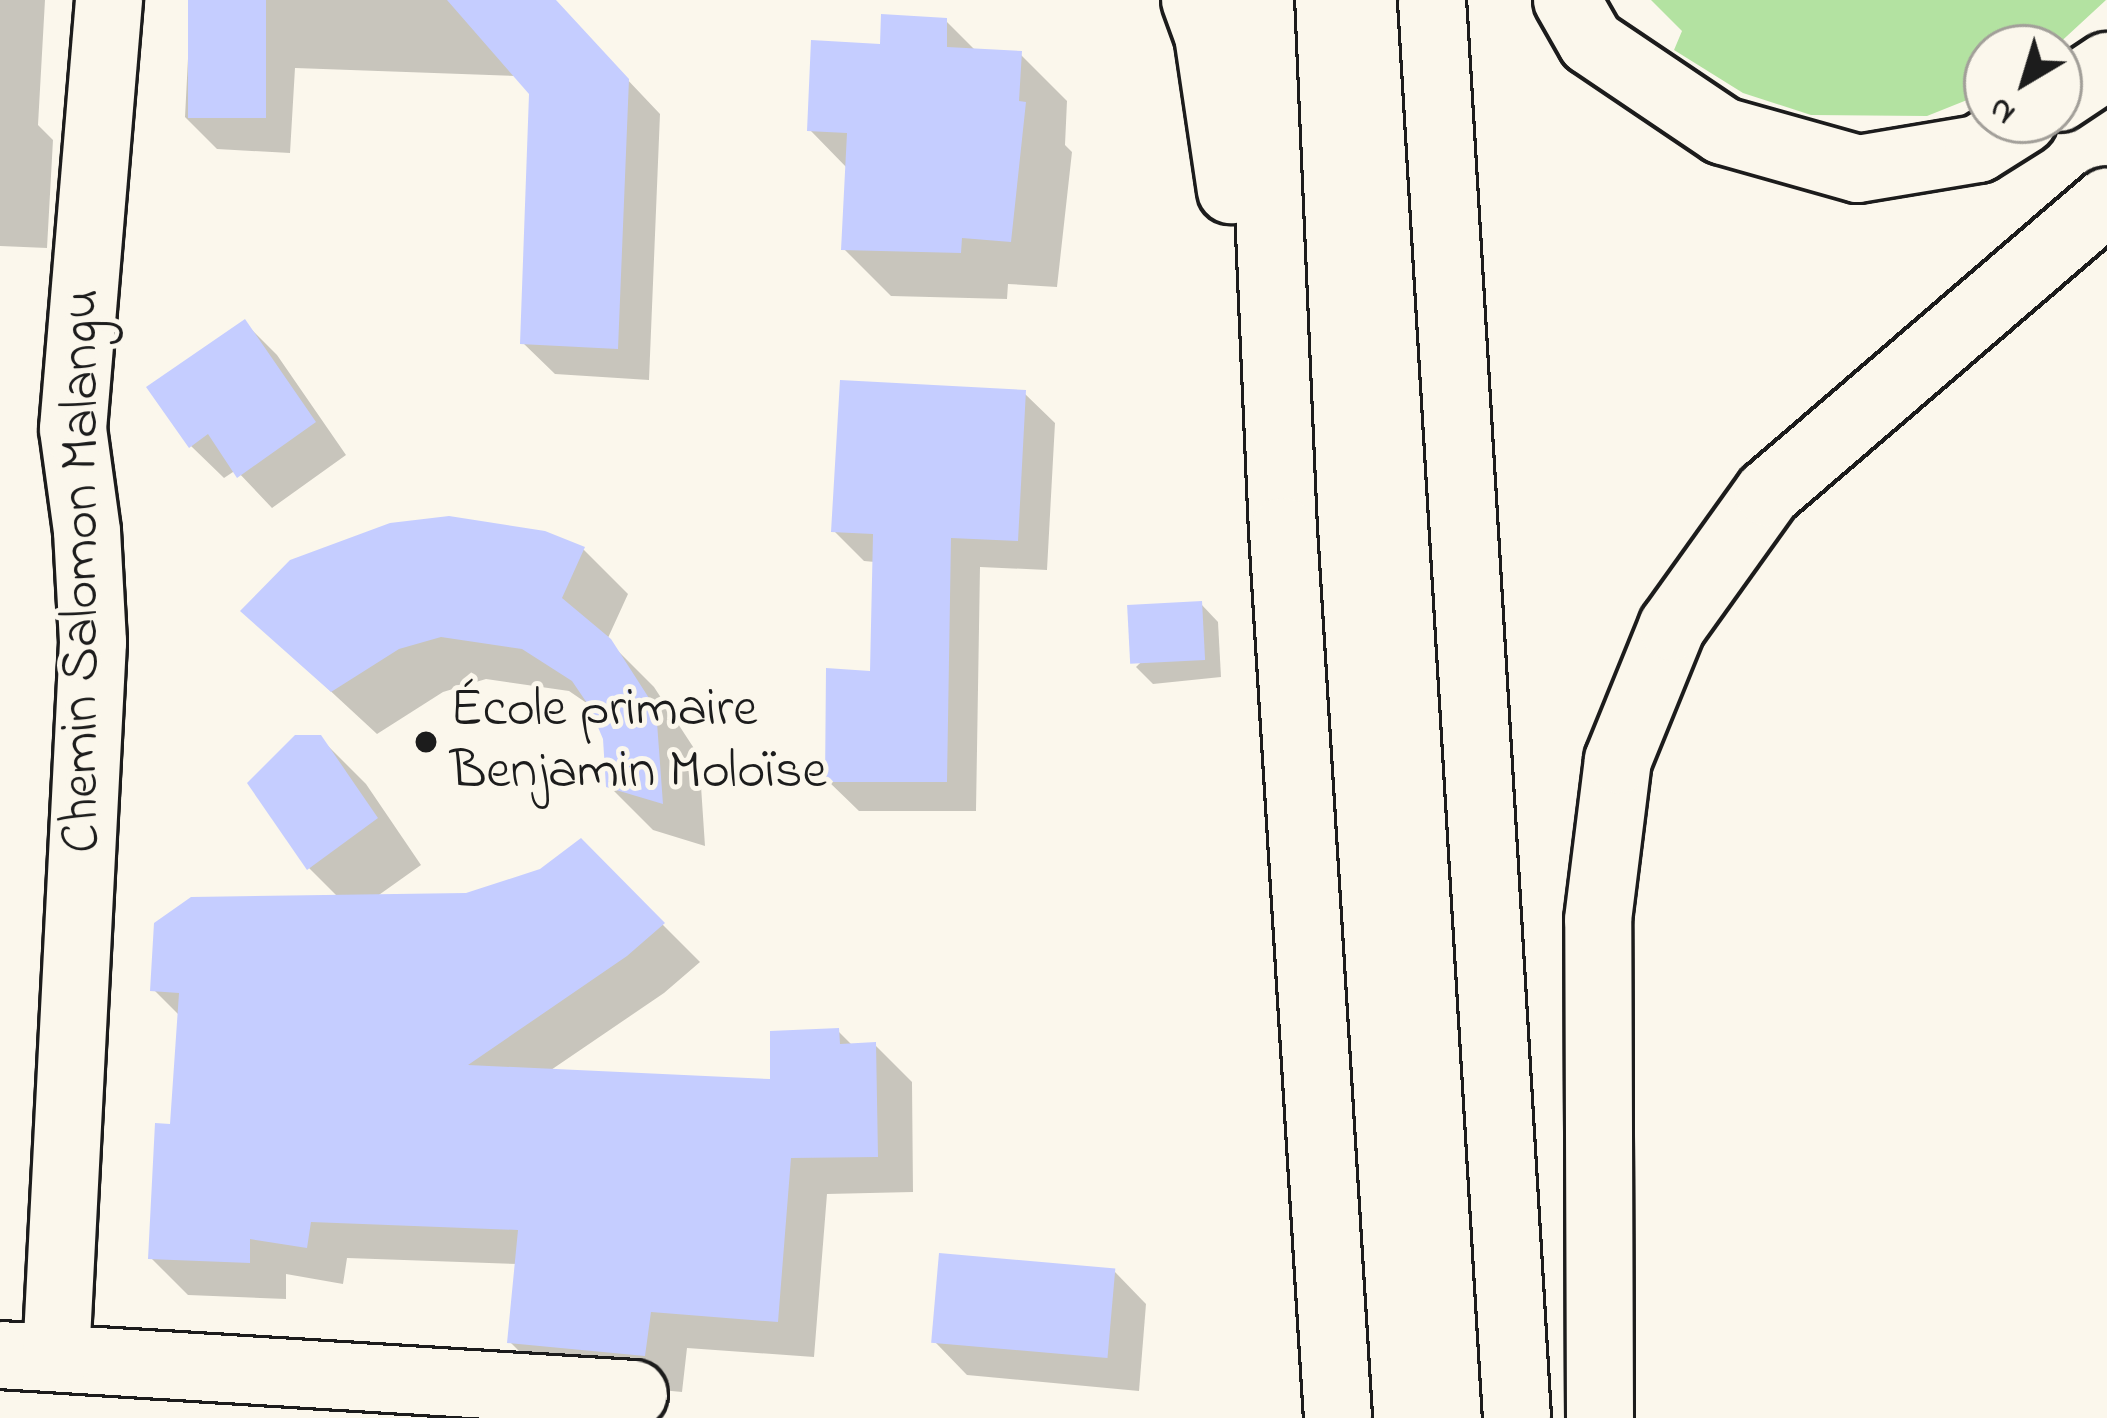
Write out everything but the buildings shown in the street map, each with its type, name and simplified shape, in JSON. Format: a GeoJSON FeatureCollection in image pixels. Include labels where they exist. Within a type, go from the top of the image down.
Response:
{"type":"FeatureCollection","features":[{"type":"Feature","properties":{"kind":"main road","name":"Chemin Salomon Malangu"},"geometry":{"type":"LineString","coordinates":[[109,0],[73,429],[87,531],[93,642],[28,1357],[634,1394]]}},
{"type":"Feature","properties":{"kind":"main road"},"geometry":{"type":"LineString","coordinates":[[1195,0],[1208,35],[1283,531]]}},
{"type":"Feature","properties":{"kind":"main road"},"geometry":{"type":"LineString","coordinates":[[1260,0],[1283,531],[1338,1418]]}},
{"type":"Feature","properties":{"kind":"main road"},"geometry":{"type":"LineString","coordinates":[[1432,0],[1517,1418]]}},
{"type":"Feature","properties":{"kind":"main road"},"geometry":{"type":"LineString","coordinates":[[1567,0],[1592,42],[1723,131],[1858,169],[1986,144]]}},
{"type":"Feature","properties":{"kind":"main road"},"geometry":{"type":"LineString","coordinates":[[1600,1418],[1598,920],[1618,760],[1672,627],[1768,493],[2107,201]]}},
{"type":"Feature","properties":{"kind":"green space"},"geometry":{"type":"Polygon","coordinates":[[[1651,0],[2106,0],[2080,24],[1963,24],[1963,102],[1927,116],[1811,115],[1743,93],[1674,50],[1682,31],[1651,0]]]}},
{"type":"Feature","properties":{"kind":"place","name":"École primaire Benjamin Moloïse"},"geometry":{"type":"Point","coordinates":[426,742]}}]}
